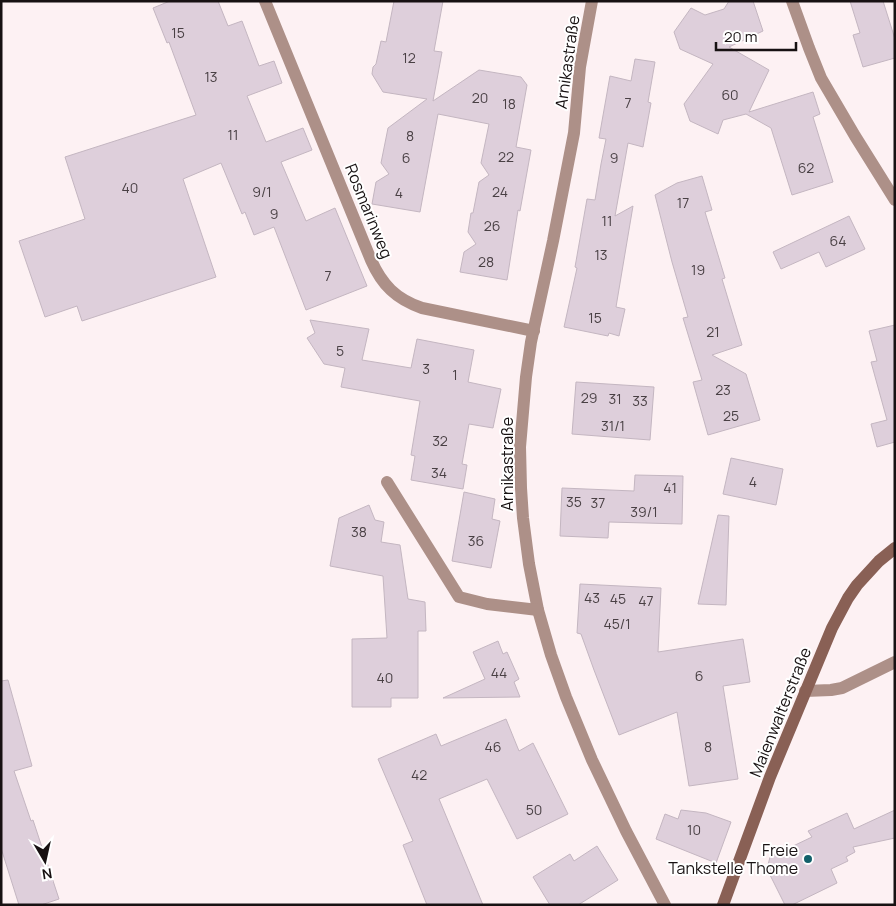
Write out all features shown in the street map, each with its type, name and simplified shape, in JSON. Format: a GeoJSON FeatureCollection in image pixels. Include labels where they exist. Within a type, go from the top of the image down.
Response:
{"type":"FeatureCollection","features":[{"type":"Feature","properties":{"kind":"main road","name":"Maienwalterstraße"},"geometry":{"type":"LineString","coordinates":[[723,905],[770,778],[832,628],[848,598],[857,586],[878,561],[895,548]]}},
{"type":"Feature","properties":{"kind":"street","name":"Rosmarinweg"},"geometry":{"type":"LineString","coordinates":[[265,1],[371,260],[387,285],[406,302],[422,308],[534,331]]}},
{"type":"Feature","properties":{"kind":"street","name":"Arnikastraße"},"geometry":{"type":"LineString","coordinates":[[592,1],[580,67],[574,133],[528,362],[524,390],[520,488],[525,541],[538,610],[551,655],[589,754],[626,831],[665,905]]}},
{"type":"Feature","properties":{"kind":"street"},"geometry":{"type":"LineString","coordinates":[[792,1],[821,78],[895,200]]}},
{"type":"Feature","properties":{"kind":"street"},"geometry":{"type":"LineString","coordinates":[[387,482],[459,597],[487,604],[538,610]]}},
{"type":"Feature","properties":{"kind":"street"},"geometry":{"type":"LineString","coordinates":[[805,691],[842,688],[895,662]]}},
{"type":"Feature","properties":{"kind":"building"},"geometry":{"type":"Polygon","coordinates":[[[170,1],[218,1],[228,26],[242,21],[259,66],[274,61],[282,83],[247,96],[266,142],[303,128],[312,150],[281,162],[306,221],[335,208],[367,286],[306,310],[274,227],[254,235],[245,212],[242,214],[221,163],[183,179],[216,277],[82,321],[77,306],[45,317],[19,241],[85,219],[65,157],[196,115],[169,42],[167,43],[153,8],[170,1]]]}},
{"type":"Feature","properties":{"kind":"building"},"geometry":{"type":"Polygon","coordinates":[[[394,1],[443,1],[434,51],[442,52],[433,101],[479,70],[521,77],[527,85],[516,147],[531,150],[520,211],[518,210],[507,280],[460,272],[464,252],[476,244],[468,232],[479,182],[489,175],[481,163],[489,124],[438,114],[420,212],[372,204],[376,182],[389,174],[381,163],[388,128],[427,99],[383,92],[372,74],[381,41],[386,42],[394,1]]]}},
{"type":"Feature","properties":{"kind":"building"},"geometry":{"type":"Polygon","coordinates":[[[729,1],[753,1],[763,31],[729,47],[769,70],[749,112],[813,92],[820,114],[813,117],[833,182],[792,195],[771,128],[746,114],[723,120],[718,134],[690,121],[684,104],[713,64],[680,49],[674,32],[691,8],[705,15],[724,9],[729,1]]]}},
{"type":"Feature","properties":{"kind":"building"},"geometry":{"type":"Polygon","coordinates":[[[850,1],[883,1],[895,39],[895,58],[863,67],[853,35],[860,33],[850,1]]]}},
{"type":"Feature","properties":{"kind":"building"},"geometry":{"type":"Polygon","coordinates":[[[635,59],[655,62],[648,102],[651,103],[643,147],[628,143],[615,216],[633,206],[616,307],[625,309],[619,336],[609,333],[608,336],[564,327],[577,268],[575,267],[587,199],[595,200],[606,139],[599,138],[610,76],[631,81],[635,59]]]}},
{"type":"Feature","properties":{"kind":"building"},"geometry":{"type":"Polygon","coordinates":[[[702,176],[712,210],[705,212],[725,278],[722,279],[742,345],[712,355],[746,374],[760,420],[708,435],[693,382],[702,380],[683,318],[688,317],[655,195],[677,183],[702,176]]]}},
{"type":"Feature","properties":{"kind":"building"},"geometry":{"type":"Polygon","coordinates":[[[849,216],[865,249],[826,267],[819,252],[781,269],[773,252],[849,216]]]}},
{"type":"Feature","properties":{"kind":"building"},"geometry":{"type":"Polygon","coordinates":[[[310,320],[369,329],[362,360],[411,368],[417,339],[474,350],[468,382],[501,389],[493,428],[469,424],[462,464],[467,465],[463,489],[411,480],[415,456],[411,455],[420,401],[341,387],[345,368],[324,364],[307,338],[315,333],[310,320]]]}},
{"type":"Feature","properties":{"kind":"building"},"geometry":{"type":"Polygon","coordinates":[[[895,325],[895,442],[877,447],[871,424],[887,420],[871,362],[877,361],[869,331],[895,325]]]}},
{"type":"Feature","properties":{"kind":"building"},"geometry":{"type":"Polygon","coordinates":[[[576,382],[654,387],[650,440],[572,434],[576,382]]]}},
{"type":"Feature","properties":{"kind":"building"},"geometry":{"type":"Polygon","coordinates":[[[731,458],[783,469],[776,505],[723,494],[731,458]]]}},
{"type":"Feature","properties":{"kind":"building"},"geometry":{"type":"Polygon","coordinates":[[[635,475],[683,476],[682,524],[609,522],[608,538],[560,536],[562,488],[634,491],[635,475]]]}},
{"type":"Feature","properties":{"kind":"building"},"geometry":{"type":"Polygon","coordinates":[[[464,492],[495,499],[492,519],[500,521],[491,568],[452,561],[464,492]]]}},
{"type":"Feature","properties":{"kind":"building"},"geometry":{"type":"Polygon","coordinates":[[[369,505],[375,520],[384,522],[381,542],[400,545],[408,599],[425,602],[426,631],[418,631],[418,698],[391,698],[391,707],[352,707],[352,639],[387,638],[383,576],[330,566],[339,518],[369,505]]]}},
{"type":"Feature","properties":{"kind":"building"},"geometry":{"type":"Polygon","coordinates":[[[718,515],[729,516],[726,605],[698,604],[718,515]]]}},
{"type":"Feature","properties":{"kind":"building"},"geometry":{"type":"Polygon","coordinates":[[[580,584],[661,588],[658,652],[743,639],[750,682],[723,686],[738,779],[689,786],[677,712],[619,735],[581,634],[577,633],[580,584]]]}},
{"type":"Feature","properties":{"kind":"building"},"geometry":{"type":"Polygon","coordinates":[[[498,641],[503,654],[507,652],[519,679],[514,682],[520,697],[443,698],[485,679],[473,652],[498,641]]]}},
{"type":"Feature","properties":{"kind":"building"},"geometry":{"type":"Polygon","coordinates":[[[8,680],[32,766],[14,771],[31,821],[33,820],[59,899],[41,905],[19,905],[1,848],[1,681],[8,680]]]}},
{"type":"Feature","properties":{"kind":"building"},"geometry":{"type":"Polygon","coordinates":[[[506,719],[519,751],[533,743],[568,814],[517,839],[487,779],[439,799],[483,905],[427,905],[403,845],[413,841],[378,759],[436,734],[441,746],[506,719]]]}},
{"type":"Feature","properties":{"kind":"building"},"geometry":{"type":"Polygon","coordinates":[[[681,810],[706,813],[731,822],[716,863],[656,839],[665,814],[678,819],[681,810]]]}},
{"type":"Feature","properties":{"kind":"building","name":"Freie Tankstelle Thome"},"geometry":{"type":"Polygon","coordinates":[[[895,810],[895,838],[853,847],[855,852],[846,857],[848,861],[831,869],[837,883],[792,905],[785,905],[767,869],[770,857],[812,837],[808,831],[847,813],[854,829],[895,810]]]}},
{"type":"Feature","properties":{"kind":"building"},"geometry":{"type":"Polygon","coordinates":[[[597,846],[618,880],[578,905],[550,905],[533,877],[570,854],[574,861],[597,846]]]}},
{"type":"Feature","properties":{"kind":"place","name":"Freie Tankstelle Thome"},"geometry":{"type":"Point","coordinates":[808,859]}}]}
